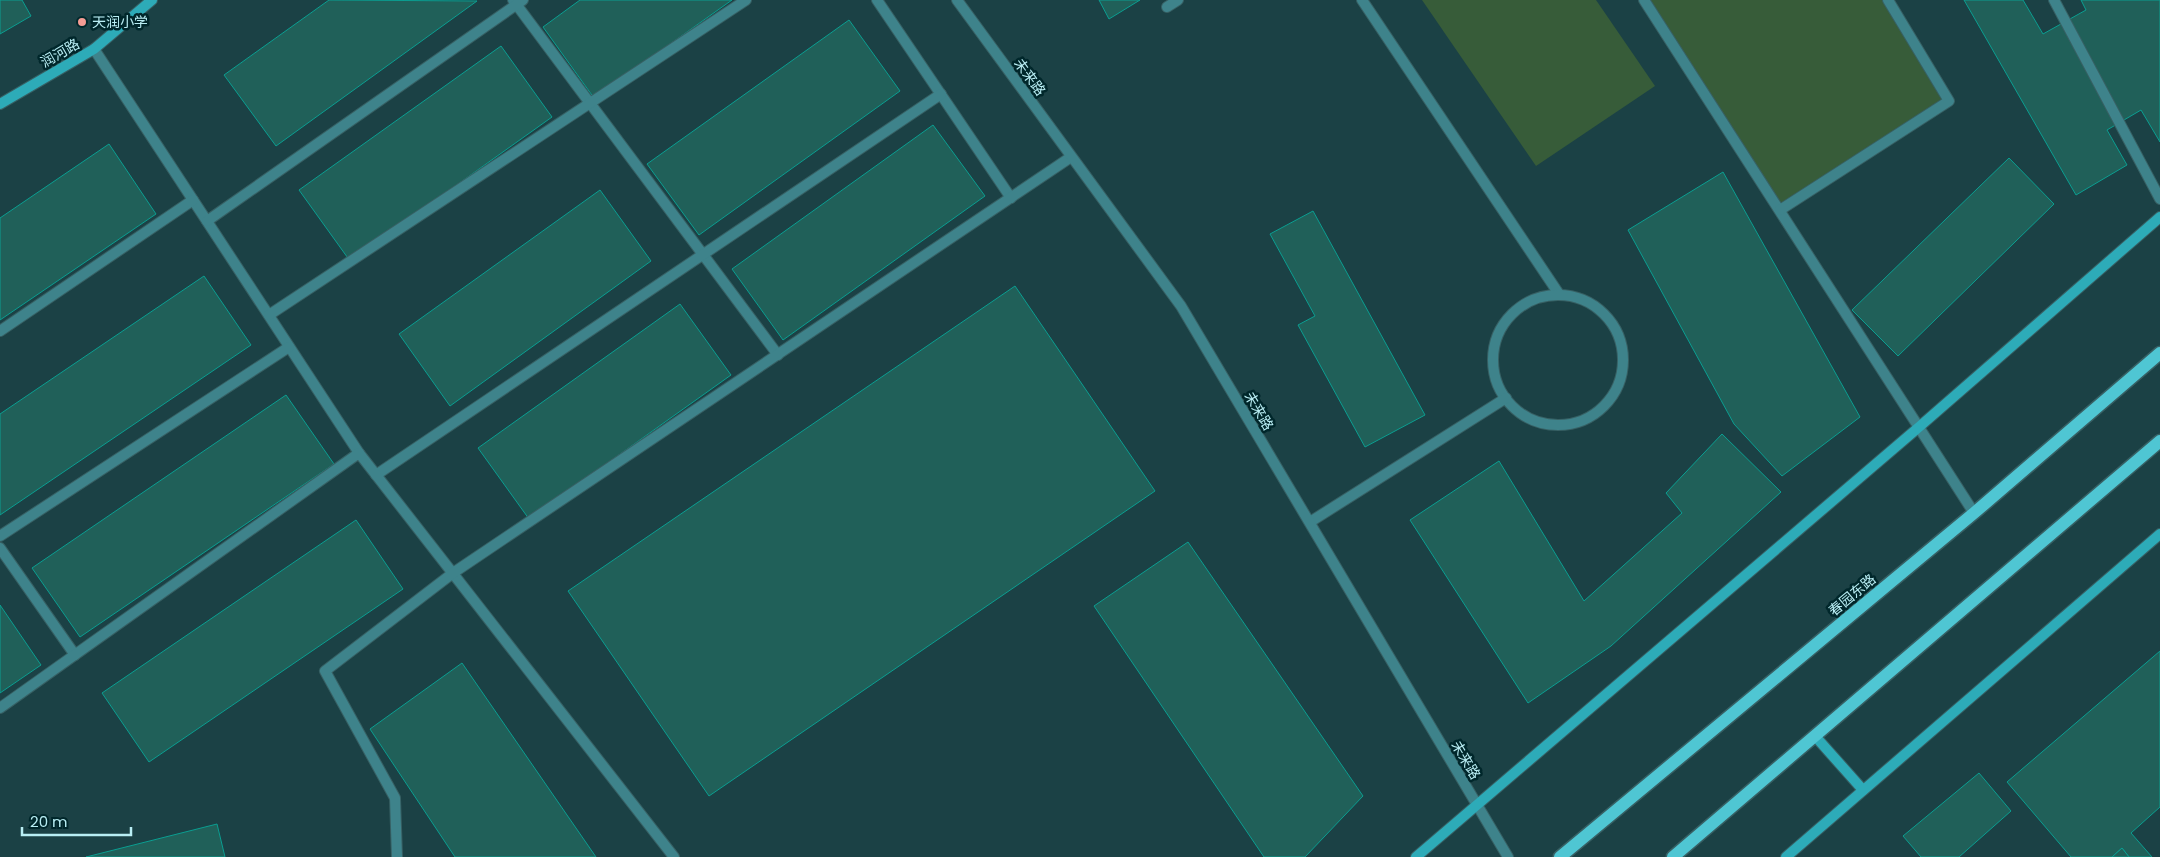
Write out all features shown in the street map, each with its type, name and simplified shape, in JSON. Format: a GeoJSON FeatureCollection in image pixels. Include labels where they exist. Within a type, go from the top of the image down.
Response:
{"type":"FeatureCollection","features":[{"type":"Feature","properties":{"kind":"main road","name":"春园东路"},"geometry":{"type":"LineString","coordinates":[[1560,857],[1974,513],[2160,353]]}},
{"type":"Feature","properties":{"kind":"main road"},"geometry":{"type":"LineString","coordinates":[[1673,857],[2160,441]]}},
{"type":"Feature","properties":{"kind":"street","name":"润河路"},"geometry":{"type":"LineString","coordinates":[[0,104],[94,49],[152,0]]}},
{"type":"Feature","properties":{"kind":"street"},"geometry":{"type":"LineString","coordinates":[[269,315],[746,0]]}},
{"type":"Feature","properties":{"kind":"street"},"geometry":{"type":"LineString","coordinates":[[877,0],[1011,198]]}},
{"type":"Feature","properties":{"kind":"street","name":"未来路"},"geometry":{"type":"LineString","coordinates":[[957,0],[1180,306],[1508,857]]}},
{"type":"Feature","properties":{"kind":"street"},"geometry":{"type":"LineString","coordinates":[[1167,7],[1178,0]]}},
{"type":"Feature","properties":{"kind":"street"},"geometry":{"type":"LineString","coordinates":[[1362,0],[1558,294]]}},
{"type":"Feature","properties":{"kind":"street"},"geometry":{"type":"LineString","coordinates":[[1644,0],[1974,513]]}},
{"type":"Feature","properties":{"kind":"street"},"geometry":{"type":"LineString","coordinates":[[1780,210],[1949,101],[1888,0]]}},
{"type":"Feature","properties":{"kind":"street"},"geometry":{"type":"LineString","coordinates":[[2054,0],[2160,199]]}},
{"type":"Feature","properties":{"kind":"street"},"geometry":{"type":"LineString","coordinates":[[206,221],[517,2],[778,355]]}},
{"type":"Feature","properties":{"kind":"street"},"geometry":{"type":"LineString","coordinates":[[94,49],[359,453],[674,857]]}},
{"type":"Feature","properties":{"kind":"street"},"geometry":{"type":"LineString","coordinates":[[376,475],[941,94]]}},
{"type":"Feature","properties":{"kind":"street"},"geometry":{"type":"LineString","coordinates":[[397,857],[395,798],[325,671],[453,573],[1072,157]]}},
{"type":"Feature","properties":{"kind":"street"},"geometry":{"type":"LineString","coordinates":[[0,331],[193,200]]}},
{"type":"Feature","properties":{"kind":"street"},"geometry":{"type":"LineString","coordinates":[[1416,857],[2160,217]]}},
{"type":"Feature","properties":{"kind":"street"},"geometry":{"type":"LineString","coordinates":[[1558,294],[1579,298],[1597,307],[1611,322],[1621,342],[1623,364],[1618,386],[1605,405],[1587,418],[1565,424],[1543,423],[1522,413],[1506,398],[1496,380],[1493,360],[1496,339],[1506,321],[1520,307],[1538,298],[1558,294]]}},
{"type":"Feature","properties":{"kind":"street"},"geometry":{"type":"LineString","coordinates":[[0,536],[289,347]]}},
{"type":"Feature","properties":{"kind":"street"},"geometry":{"type":"LineString","coordinates":[[1310,522],[1506,398]]}},
{"type":"Feature","properties":{"kind":"street"},"geometry":{"type":"LineString","coordinates":[[0,708],[359,453]]}},
{"type":"Feature","properties":{"kind":"street"},"geometry":{"type":"LineString","coordinates":[[1786,857],[2160,534]]}},
{"type":"Feature","properties":{"kind":"street"},"geometry":{"type":"LineString","coordinates":[[0,548],[75,655]]}},
{"type":"Feature","properties":{"kind":"street"},"geometry":{"type":"LineString","coordinates":[[1815,736],[1864,790]]}},
{"type":"Feature","properties":{"kind":"green space"},"geometry":{"type":"Polygon","coordinates":[[[1422,0],[1596,0],[1655,86],[1536,166],[1422,0]]]}},
{"type":"Feature","properties":{"kind":"green space"},"geometry":{"type":"Polygon","coordinates":[[[1644,0],[1888,0],[1949,101],[1780,210],[1644,0]]]}},
{"type":"Feature","properties":{"kind":"building"},"geometry":{"type":"Polygon","coordinates":[[[0,0],[22,0],[31,16],[0,34],[0,0]]]}},
{"type":"Feature","properties":{"kind":"building"},"geometry":{"type":"Polygon","coordinates":[[[329,0],[477,1],[276,146],[224,75],[329,0]]]}},
{"type":"Feature","properties":{"kind":"building"},"geometry":{"type":"Polygon","coordinates":[[[580,0],[732,0],[594,98],[543,27],[580,0]]]}},
{"type":"Feature","properties":{"kind":"building"},"geometry":{"type":"Polygon","coordinates":[[[1099,0],[1140,0],[1109,19],[1099,0]]]}},
{"type":"Feature","properties":{"kind":"building"},"geometry":{"type":"Polygon","coordinates":[[[1964,0],[2023,0],[2043,34],[2086,10],[2081,0],[2160,0],[2160,142],[2141,110],[2107,130],[2127,165],[2076,195],[1964,0]]]}},
{"type":"Feature","properties":{"kind":"building"},"geometry":{"type":"Polygon","coordinates":[[[849,20],[900,91],[699,235],[647,164],[849,20]]]}},
{"type":"Feature","properties":{"kind":"building"},"geometry":{"type":"Polygon","coordinates":[[[501,46],[552,117],[350,261],[299,190],[501,46]]]}},
{"type":"Feature","properties":{"kind":"building"},"geometry":{"type":"Polygon","coordinates":[[[933,125],[985,196],[783,340],[732,269],[933,125]]]}},
{"type":"Feature","properties":{"kind":"building"},"geometry":{"type":"Polygon","coordinates":[[[109,144],[156,214],[0,320],[0,218],[109,144]]]}},
{"type":"Feature","properties":{"kind":"building"},"geometry":{"type":"Polygon","coordinates":[[[2009,158],[2054,204],[1898,356],[1852,310],[2009,158]]]}},
{"type":"Feature","properties":{"kind":"building"},"geometry":{"type":"Polygon","coordinates":[[[1723,172],[1860,417],[1782,476],[1734,424],[1628,230],[1723,172]]]}},
{"type":"Feature","properties":{"kind":"building"},"geometry":{"type":"Polygon","coordinates":[[[600,190],[651,261],[450,406],[399,334],[600,190]]]}},
{"type":"Feature","properties":{"kind":"building"},"geometry":{"type":"Polygon","coordinates":[[[1313,211],[1425,415],[1365,447],[1298,325],[1315,316],[1270,234],[1313,211]]]}},
{"type":"Feature","properties":{"kind":"building"},"geometry":{"type":"Polygon","coordinates":[[[204,276],[251,345],[0,515],[0,414],[204,276]]]}},
{"type":"Feature","properties":{"kind":"building"},"geometry":{"type":"Polygon","coordinates":[[[1015,286],[1155,491],[709,796],[568,591],[1015,286]]]}},
{"type":"Feature","properties":{"kind":"building"},"geometry":{"type":"Polygon","coordinates":[[[680,304],[731,375],[529,519],[478,448],[680,304]]]}},
{"type":"Feature","properties":{"kind":"building"},"geometry":{"type":"Polygon","coordinates":[[[286,395],[334,464],[80,637],[32,568],[286,395]]]}},
{"type":"Feature","properties":{"kind":"building"},"geometry":{"type":"Polygon","coordinates":[[[1722,434],[1781,492],[1611,646],[1528,703],[1410,520],[1499,461],[1584,601],[1682,513],[1666,493],[1722,434]]]}},
{"type":"Feature","properties":{"kind":"building"},"geometry":{"type":"Polygon","coordinates":[[[356,520],[403,589],[149,762],[102,693],[356,520]]]}},
{"type":"Feature","properties":{"kind":"building"},"geometry":{"type":"Polygon","coordinates":[[[1188,542],[1363,796],[1305,857],[1264,857],[1094,606],[1188,542]]]}},
{"type":"Feature","properties":{"kind":"building"},"geometry":{"type":"Polygon","coordinates":[[[0,605],[41,665],[0,693],[0,605]]]}},
{"type":"Feature","properties":{"kind":"building"},"geometry":{"type":"Polygon","coordinates":[[[2160,651],[2160,807],[2131,833],[2152,857],[2129,857],[2122,848],[2112,857],[2071,857],[2007,782],[2160,651]]]}},
{"type":"Feature","properties":{"kind":"building"},"geometry":{"type":"Polygon","coordinates":[[[462,663],[596,857],[455,857],[370,729],[462,663]]]}},
{"type":"Feature","properties":{"kind":"building"},"geometry":{"type":"Polygon","coordinates":[[[1979,773],[2011,811],[1959,857],[1921,857],[1903,836],[1979,773]]]}},
{"type":"Feature","properties":{"kind":"building"},"geometry":{"type":"Polygon","coordinates":[[[217,824],[225,857],[86,857],[217,824]]]}},
{"type":"Feature","properties":{"kind":"building"},"geometry":{"type":"Polygon","coordinates":[[[2122,848],[2129,857],[2112,857],[2122,848]]]}},
{"type":"Feature","properties":{"kind":"place","name":"天润小学"},"geometry":{"type":"Point","coordinates":[82,22]}}]}
